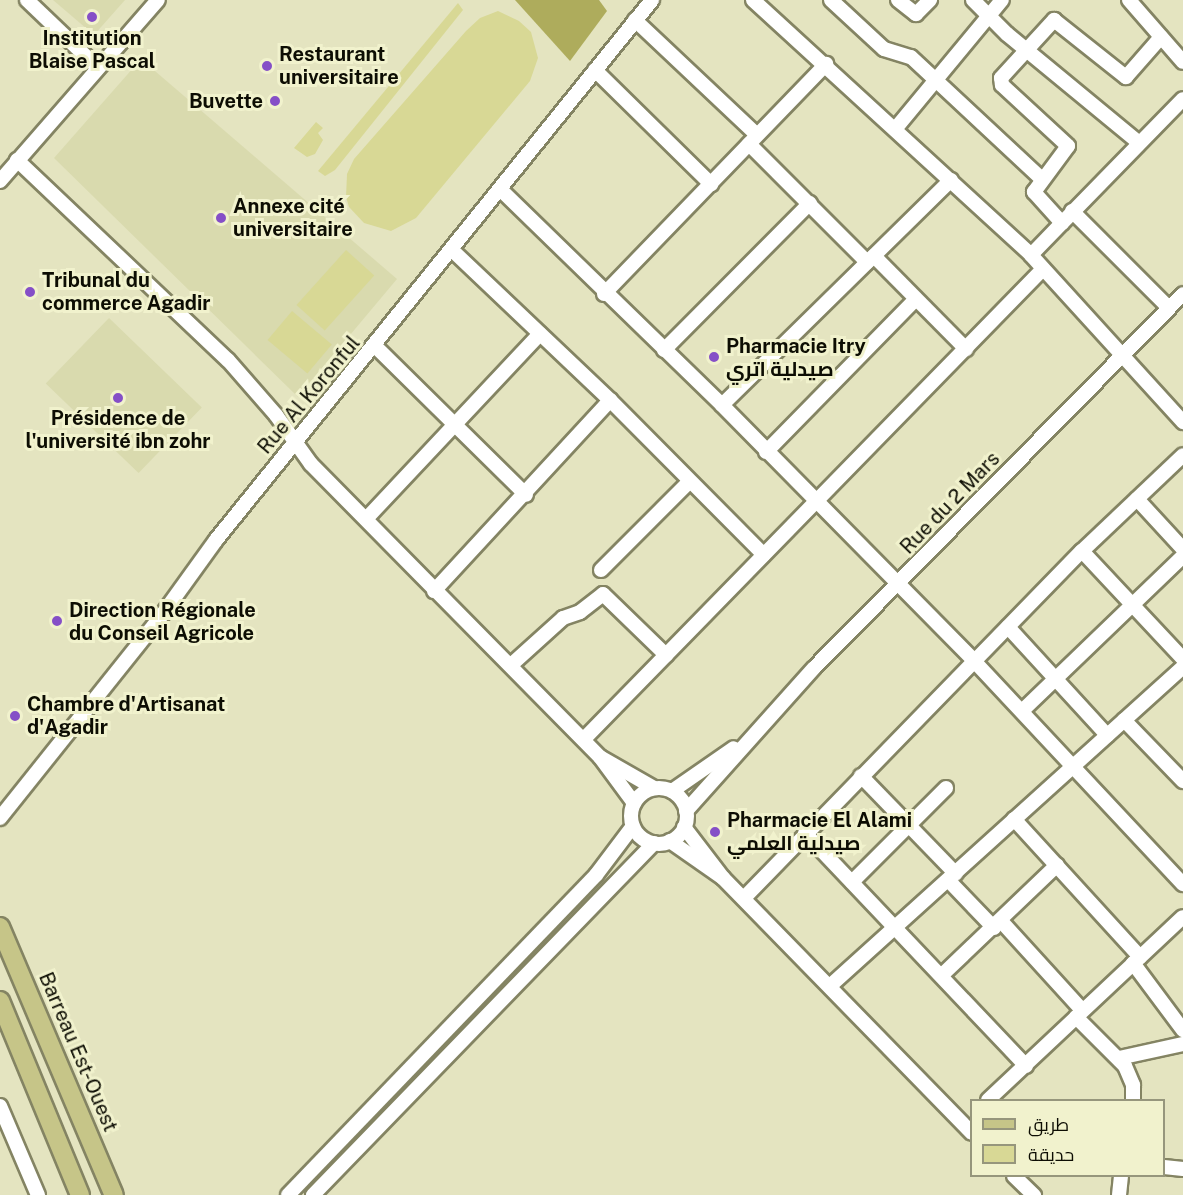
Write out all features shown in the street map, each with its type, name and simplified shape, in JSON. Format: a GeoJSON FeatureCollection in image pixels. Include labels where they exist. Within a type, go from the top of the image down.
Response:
{"type":"FeatureCollection","features":[{"type":"Feature","properties":{"kind":"main road","name":"Barreau Est-Ouest"},"geometry":{"type":"LineString","coordinates":[[0,927],[114,1195]]}},
{"type":"Feature","properties":{"kind":"main road"},"geometry":{"type":"LineString","coordinates":[[0,1001],[80,1195]]}},
{"type":"Feature","properties":{"kind":"street"},"geometry":{"type":"LineString","coordinates":[[27,0],[98,67]]}},
{"type":"Feature","properties":{"kind":"street"},"geometry":{"type":"LineString","coordinates":[[0,181],[158,0]]}},
{"type":"Feature","properties":{"kind":"street","name":"Rue Al Koronful"},"geometry":{"type":"LineString","coordinates":[[0,818],[162,615],[216,540],[294,441],[375,346],[652,0]]}},
{"type":"Feature","properties":{"kind":"street"},"geometry":{"type":"LineString","coordinates":[[753,0],[896,128],[1031,255],[1183,422]]}},
{"type":"Feature","properties":{"kind":"street"},"geometry":{"type":"LineString","coordinates":[[898,0],[916,14],[930,0]]}},
{"type":"Feature","properties":{"kind":"street"},"geometry":{"type":"LineString","coordinates":[[973,0],[990,14],[1007,34],[1028,47],[1138,142]]}},
{"type":"Feature","properties":{"kind":"street"},"geometry":{"type":"LineString","coordinates":[[896,128],[938,81],[1002,0]]}},
{"type":"Feature","properties":{"kind":"street"},"geometry":{"type":"LineString","coordinates":[[1129,0],[1183,62]]}},
{"type":"Feature","properties":{"kind":"street"},"geometry":{"type":"LineString","coordinates":[[833,1],[884,49],[911,57],[938,81],[969,115],[1042,179]]}},
{"type":"Feature","properties":{"kind":"street"},"geometry":{"type":"LineString","coordinates":[[635,20],[752,139],[810,202],[916,299],[966,349]]}},
{"type":"Feature","properties":{"kind":"street"},"geometry":{"type":"LineString","coordinates":[[1062,224],[1035,196],[1034,188],[1068,146],[1000,82],[1051,21],[1058,20],[1129,77],[1161,37]]}},
{"type":"Feature","properties":{"kind":"street"},"geometry":{"type":"LineString","coordinates":[[604,294],[826,64]]}},
{"type":"Feature","properties":{"kind":"street"},"geometry":{"type":"LineString","coordinates":[[595,70],[711,184]]}},
{"type":"Feature","properties":{"kind":"street"},"geometry":{"type":"LineString","coordinates":[[1031,255],[1138,142],[1183,99]]}},
{"type":"Feature","properties":{"kind":"street"},"geometry":{"type":"LineString","coordinates":[[17,160],[228,360],[294,441],[366,519],[434,591],[512,664],[584,739],[634,803],[633,826],[596,875],[288,1195]]}},
{"type":"Feature","properties":{"kind":"street"},"geometry":{"type":"LineString","coordinates":[[722,405],[951,180]]}},
{"type":"Feature","properties":{"kind":"street"},"geometry":{"type":"LineString","coordinates":[[501,190],[604,294],[722,405],[816,504],[976,663],[1183,884]]}},
{"type":"Feature","properties":{"kind":"street"},"geometry":{"type":"LineString","coordinates":[[664,350],[810,202]]}},
{"type":"Feature","properties":{"kind":"street"},"geometry":{"type":"LineString","coordinates":[[1072,211],[1170,308]]}},
{"type":"Feature","properties":{"kind":"street"},"geometry":{"type":"LineString","coordinates":[[452,250],[610,400],[764,555]]}},
{"type":"Feature","properties":{"kind":"street"},"geometry":{"type":"LineString","coordinates":[[584,739],[1043,269]]}},
{"type":"Feature","properties":{"kind":"street","name":"Rue du 2 Mars"},"geometry":{"type":"LineString","coordinates":[[686,811],[746,741],[1183,294]]}},
{"type":"Feature","properties":{"kind":"street"},"geometry":{"type":"LineString","coordinates":[[766,452],[916,299]]}},
{"type":"Feature","properties":{"kind":"street"},"geometry":{"type":"LineString","coordinates":[[366,519],[540,334]]}},
{"type":"Feature","properties":{"kind":"street"},"geometry":{"type":"LineString","coordinates":[[375,346],[526,495]]}},
{"type":"Feature","properties":{"kind":"street"},"geometry":{"type":"LineString","coordinates":[[434,591],[526,495],[610,400]]}},
{"type":"Feature","properties":{"kind":"street"},"geometry":{"type":"LineString","coordinates":[[744,898],[861,776],[976,663],[1082,551],[1183,455]]}},
{"type":"Feature","properties":{"kind":"street"},"geometry":{"type":"LineString","coordinates":[[601,570],[689,482]]}},
{"type":"Feature","properties":{"kind":"street"},"geometry":{"type":"LineString","coordinates":[[1137,499],[1183,549]]}},
{"type":"Feature","properties":{"kind":"street"},"geometry":{"type":"LineString","coordinates":[[1082,551],[1183,659]]}},
{"type":"Feature","properties":{"kind":"street"},"geometry":{"type":"LineString","coordinates":[[1022,711],[1183,556]]}},
{"type":"Feature","properties":{"kind":"street"},"geometry":{"type":"LineString","coordinates":[[512,664],[563,618],[580,612],[603,594],[666,655]]}},
{"type":"Feature","properties":{"kind":"street"},"geometry":{"type":"LineString","coordinates":[[1008,627],[1107,735]]}},
{"type":"Feature","properties":{"kind":"street"},"geometry":{"type":"LineString","coordinates":[[831,985],[1183,667]]}},
{"type":"Feature","properties":{"kind":"street"},"geometry":{"type":"LineString","coordinates":[[1124,720],[1183,781]]}},
{"type":"Feature","properties":{"kind":"street","name":"Rue du 2 Mars"},"geometry":{"type":"LineString","coordinates":[[672,791],[746,741]]}},
{"type":"Feature","properties":{"kind":"street"},"geometry":{"type":"LineString","coordinates":[[600,757],[654,788],[672,791],[686,811],[684,827],[670,842]]}},
{"type":"Feature","properties":{"kind":"street"},"geometry":{"type":"LineString","coordinates":[[861,776],[910,825],[952,877],[1119,1058],[1131,1076],[1133,1099]]}},
{"type":"Feature","properties":{"kind":"street"},"geometry":{"type":"LineString","coordinates":[[634,803],[654,788]]}},
{"type":"Feature","properties":{"kind":"street"},"geometry":{"type":"LineString","coordinates":[[852,882],[946,788]]}},
{"type":"Feature","properties":{"kind":"street"},"geometry":{"type":"LineString","coordinates":[[1014,819],[1057,865],[1136,960],[1183,1030]]}},
{"type":"Feature","properties":{"kind":"street"},"geometry":{"type":"LineString","coordinates":[[633,826],[645,840],[654,843],[670,842],[723,878]]}},
{"type":"Feature","properties":{"kind":"street"},"geometry":{"type":"LineString","coordinates":[[684,827],[723,878],[968,1124]]}},
{"type":"Feature","properties":{"kind":"street"},"geometry":{"type":"LineString","coordinates":[[805,833],[1026,1066]]}},
{"type":"Feature","properties":{"kind":"street"},"geometry":{"type":"LineString","coordinates":[[313,1195],[654,843]]}},
{"type":"Feature","properties":{"kind":"street"},"geometry":{"type":"LineString","coordinates":[[942,975],[997,925],[1057,865]]}},
{"type":"Feature","properties":{"kind":"street"},"geometry":{"type":"LineString","coordinates":[[990,1099],[1183,916]]}},
{"type":"Feature","properties":{"kind":"street"},"geometry":{"type":"LineString","coordinates":[[1119,1058],[1183,1044]]}},
{"type":"Feature","properties":{"kind":"street"},"geometry":{"type":"LineString","coordinates":[[0,1106],[38,1195]]}},
{"type":"Feature","properties":{"kind":"street"},"geometry":{"type":"LineString","coordinates":[[1165,1167],[1183,1169]]}},
{"type":"Feature","properties":{"kind":"street"},"geometry":{"type":"LineString","coordinates":[[1015,1177],[1034,1195]]}},
{"type":"Feature","properties":{"kind":"street"},"geometry":{"type":"LineString","coordinates":[[1119,1195],[1121,1177]]}},
{"type":"Feature","properties":{"kind":"shaded area","name":"Institution Blaise Pascal"},"geometry":{"type":"Polygon","coordinates":[[[53,0],[125,0],[94,35],[53,0]]]}},
{"type":"Feature","properties":{"kind":"shaded area"},"geometry":{"type":"Polygon","coordinates":[[[515,0],[599,0],[607,11],[570,61],[515,0]]]}},
{"type":"Feature","properties":{"kind":"shaded area","name":"Annexe cité universitaire"},"geometry":{"type":"Polygon","coordinates":[[[141,59],[397,279],[298,397],[54,158],[141,59]]]}},
{"type":"Feature","properties":{"kind":"shaded area"},"geometry":{"type":"Polygon","coordinates":[[[109,318],[202,408],[139,473],[46,383],[109,318]]]}},
{"type":"Feature","properties":{"kind":"green space"},"geometry":{"type":"Polygon","coordinates":[[[458,3],[463,10],[335,170],[325,176],[318,171],[458,3]]]}},
{"type":"Feature","properties":{"kind":"green space"},"geometry":{"type":"Polygon","coordinates":[[[498,11],[519,21],[531,32],[538,58],[530,81],[416,218],[391,231],[364,223],[349,207],[346,197],[347,174],[354,159],[466,31],[480,18],[498,11]]]}},
{"type":"Feature","properties":{"kind":"green space"},"geometry":{"type":"Polygon","coordinates":[[[316,122],[323,128],[318,133],[323,140],[315,154],[307,157],[294,148],[316,122]]]}},
{"type":"Feature","properties":{"kind":"green space"},"geometry":{"type":"Polygon","coordinates":[[[346,250],[374,275],[325,330],[296,305],[346,250]]]}},
{"type":"Feature","properties":{"kind":"green space"},"geometry":{"type":"Polygon","coordinates":[[[292,311],[332,344],[307,374],[268,340],[292,311]]]}},
{"type":"Feature","properties":{"kind":"place","name":"Institution Blaise Pascal"},"geometry":{"type":"Point","coordinates":[92,17]}},
{"type":"Feature","properties":{"kind":"place","name":"Restaurant universitaire"},"geometry":{"type":"Point","coordinates":[267,66]}},
{"type":"Feature","properties":{"kind":"place","name":"Buvette"},"geometry":{"type":"Point","coordinates":[275,101]}},
{"type":"Feature","properties":{"kind":"place","name":"Annexe cité universitaire"},"geometry":{"type":"Point","coordinates":[221,218]}},
{"type":"Feature","properties":{"kind":"place","name":"Tribunal du commerce Agadir"},"geometry":{"type":"Point","coordinates":[30,292]}},
{"type":"Feature","properties":{"kind":"place","name":"Pharmacie Itry صيدلية اتري"},"geometry":{"type":"Point","coordinates":[714,357]}},
{"type":"Feature","properties":{"kind":"place","name":"Présidence de l'université ibn zohr"},"geometry":{"type":"Point","coordinates":[118,398]}},
{"type":"Feature","properties":{"kind":"place","name":"Direction Régionale du Conseil Agricole"},"geometry":{"type":"Point","coordinates":[57,621]}},
{"type":"Feature","properties":{"kind":"place","name":"Chambre d'Artisanat d'Agadir"},"geometry":{"type":"Point","coordinates":[15,716]}},
{"type":"Feature","properties":{"kind":"place","name":"Pharmacie El Alami صيدلية العلمي"},"geometry":{"type":"Point","coordinates":[715,832]}}]}
